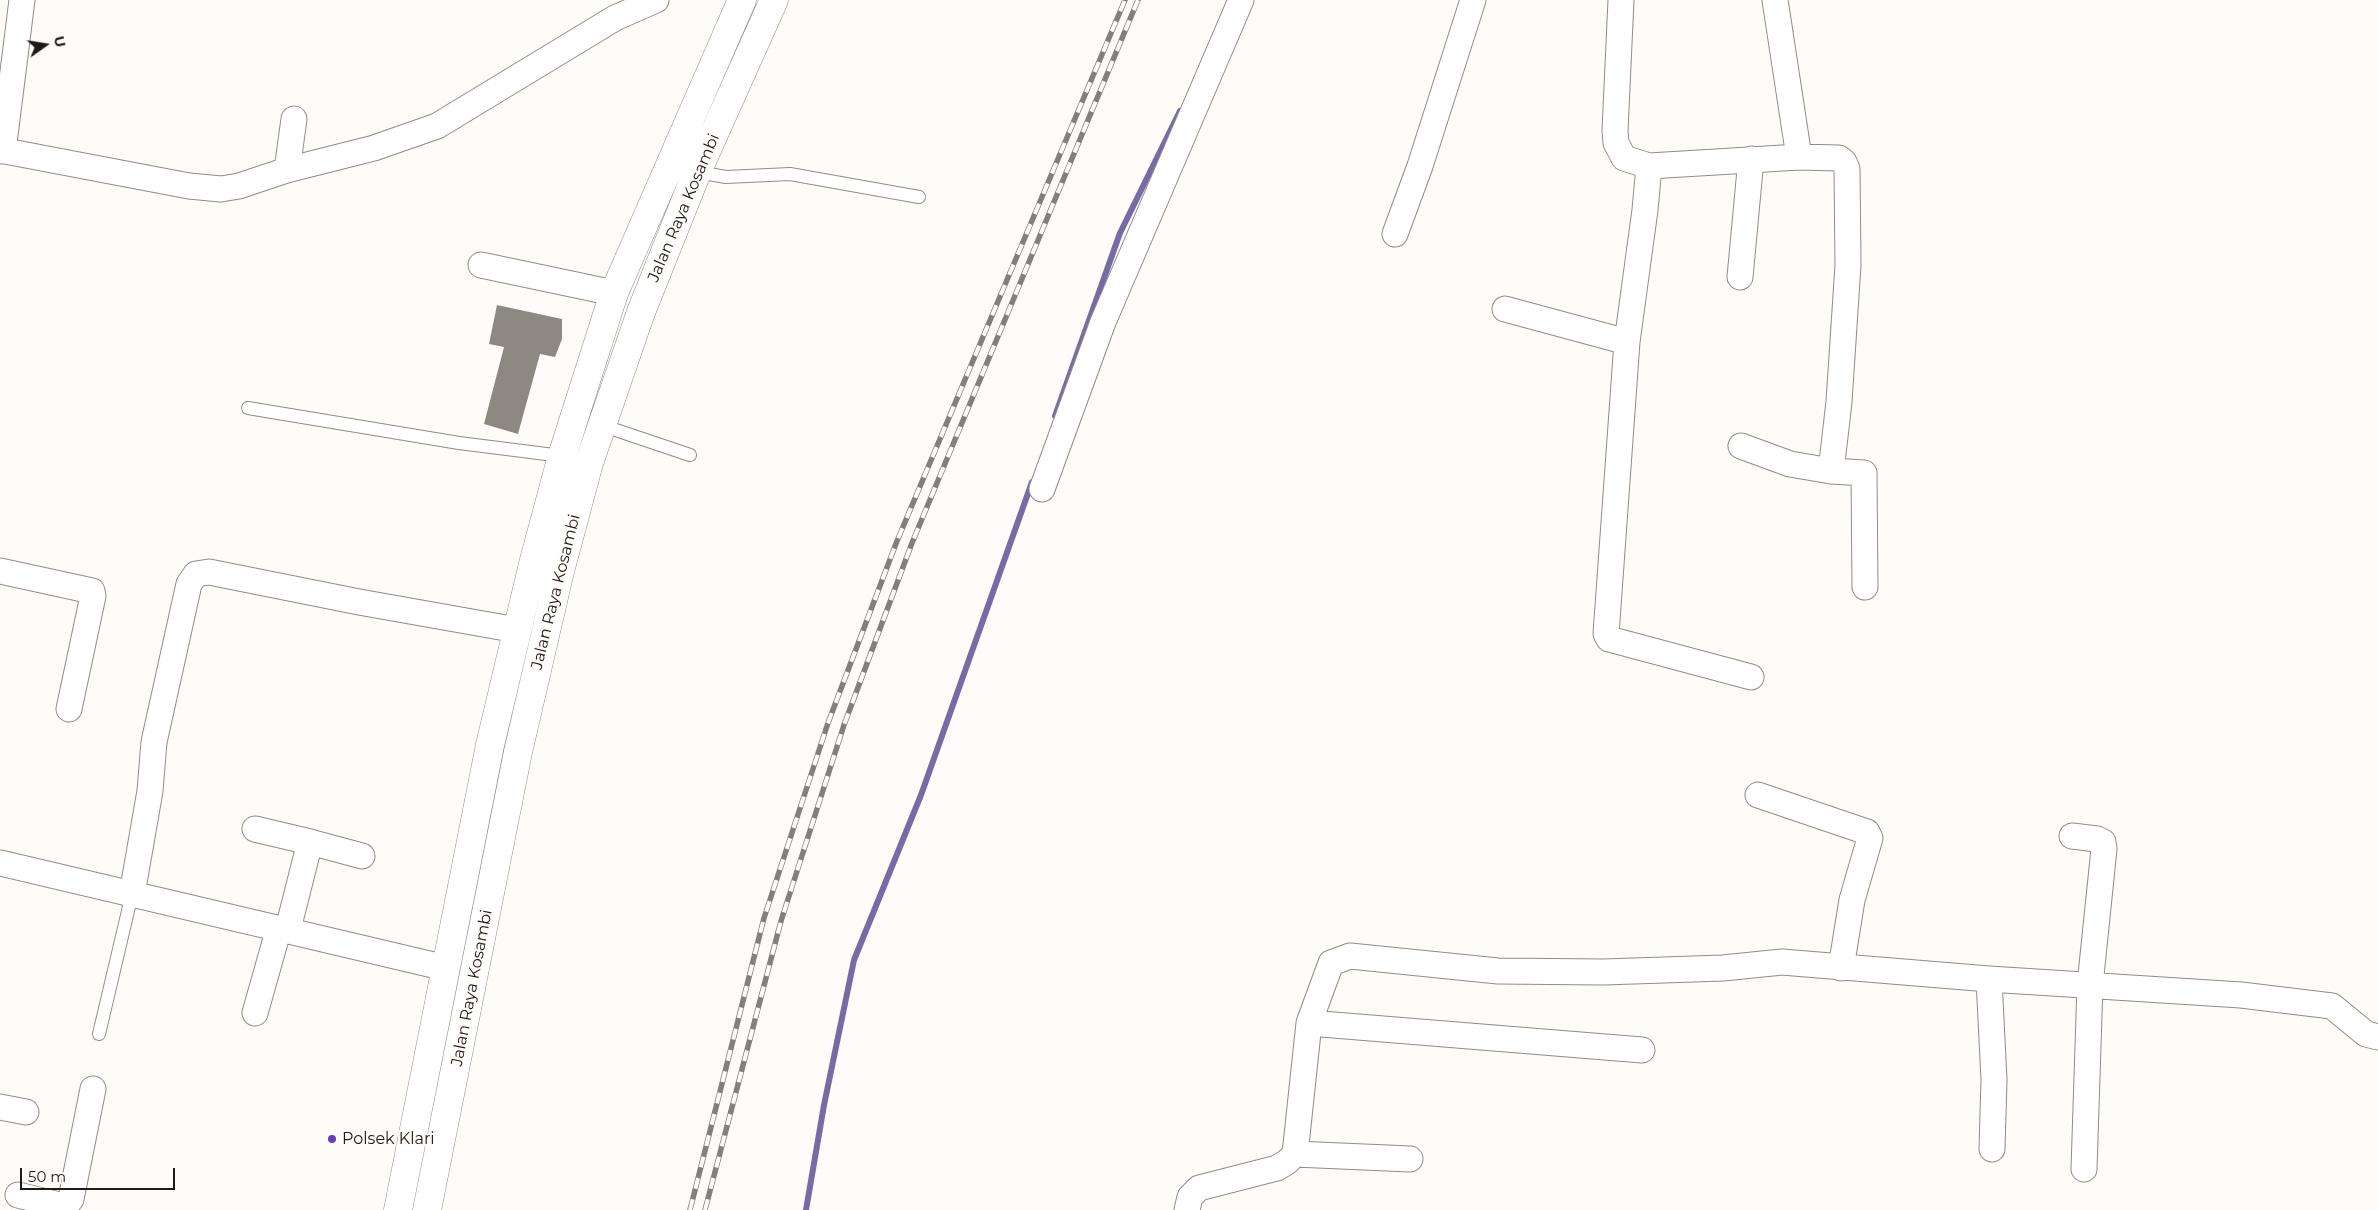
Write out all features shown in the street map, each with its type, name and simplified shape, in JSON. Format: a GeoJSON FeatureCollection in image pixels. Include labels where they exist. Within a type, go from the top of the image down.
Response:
{"type":"FeatureCollection","features":[{"type":"Feature","properties":{"kind":"highway","name":"Jalan Raya Kosambi"},"geometry":{"type":"LineString","coordinates":[[398,1210],[490,745],[517,630],[562,456],[614,293],[742,0]]}},
{"type":"Feature","properties":{"kind":"highway","name":"Jalan Raya Kosambi"},"geometry":{"type":"LineString","coordinates":[[427,1210],[518,752],[560,571],[589,462],[641,312],[697,172],[774,0]]}},
{"type":"Feature","properties":{"kind":"street"},"geometry":{"type":"LineString","coordinates":[[22,0],[1,150],[206,188],[239,186],[287,170],[374,148],[436,126],[615,18],[656,0]]}},
{"type":"Feature","properties":{"kind":"street"},"geometry":{"type":"LineString","coordinates":[[1042,489],[1102,322],[1241,0]]}},
{"type":"Feature","properties":{"kind":"street"},"geometry":{"type":"LineString","coordinates":[[1395,234],[1420,166],[1473,0]]}},
{"type":"Feature","properties":{"kind":"street"},"geometry":{"type":"LineString","coordinates":[[1621,0],[1614,131],[1616,142],[1624,158],[1649,166],[1799,157],[1839,158],[1844,162],[1847,169],[1848,265],[1839,402],[1831,471]]}},
{"type":"Feature","properties":{"kind":"street"},"geometry":{"type":"LineString","coordinates":[[1775,0],[1793,103],[1799,157]]}},
{"type":"Feature","properties":{"kind":"street"},"geometry":{"type":"LineString","coordinates":[[287,170],[294,119]]}},
{"type":"Feature","properties":{"kind":"street"},"geometry":{"type":"LineString","coordinates":[[1740,277],[1751,159]]}},
{"type":"Feature","properties":{"kind":"street"},"geometry":{"type":"LineString","coordinates":[[1649,166],[1646,210],[1627,342],[1606,634],[1609,639],[1751,677]]}},
{"type":"Feature","properties":{"kind":"street"},"geometry":{"type":"LineString","coordinates":[[481,265],[614,293]]}},
{"type":"Feature","properties":{"kind":"street"},"geometry":{"type":"LineString","coordinates":[[1505,310],[1627,342]]}},
{"type":"Feature","properties":{"kind":"street"},"geometry":{"type":"LineString","coordinates":[[1740,446],[1790,464],[1831,471],[1860,471],[1866,476],[1865,587]]}},
{"type":"Feature","properties":{"kind":"street"},"geometry":{"type":"LineString","coordinates":[[0,571],[92,591],[93,596],[69,709]]}},
{"type":"Feature","properties":{"kind":"street"},"geometry":{"type":"LineString","coordinates":[[132,894],[150,791],[154,742],[189,584],[196,574],[209,572],[359,602],[517,630]]}},
{"type":"Feature","properties":{"kind":"street"},"geometry":{"type":"LineString","coordinates":[[1758,795],[1867,832],[1870,838],[1852,900],[1841,968]]}},
{"type":"Feature","properties":{"kind":"street"},"geometry":{"type":"LineString","coordinates":[[255,829],[362,856]]}},
{"type":"Feature","properties":{"kind":"street"},"geometry":{"type":"LineString","coordinates":[[2072,836],[2097,839],[2103,842],[2104,849],[2090,985],[2084,1169]]}},
{"type":"Feature","properties":{"kind":"street"},"geometry":{"type":"LineString","coordinates":[[255,1013],[284,929],[310,842]]}},
{"type":"Feature","properties":{"kind":"street"},"geometry":{"type":"LineString","coordinates":[[0,863],[446,968]]}},
{"type":"Feature","properties":{"kind":"street"},"geometry":{"type":"LineString","coordinates":[[1187,1210],[1190,1197],[1199,1188],[1277,1168],[1287,1162],[1294,1154],[1309,1023],[1331,963],[1350,956],[1498,971],[1604,972],[1722,968],[1782,962],[1989,979],[2241,995],[2332,1006],[2366,1034],[2378,1037]]}},
{"type":"Feature","properties":{"kind":"street"},"geometry":{"type":"LineString","coordinates":[[1989,979],[1994,1080],[1992,1149]]}},
{"type":"Feature","properties":{"kind":"street"},"geometry":{"type":"LineString","coordinates":[[1309,1023],[1642,1050]]}},
{"type":"Feature","properties":{"kind":"street"},"geometry":{"type":"LineString","coordinates":[[11,1199],[68,1204],[71,1200],[94,1089]]}},
{"type":"Feature","properties":{"kind":"street"},"geometry":{"type":"LineString","coordinates":[[0,1107],[26,1112]]}},
{"type":"Feature","properties":{"kind":"street"},"geometry":{"type":"LineString","coordinates":[[1294,1154],[1410,1158]]}},
{"type":"Feature","properties":{"kind":"lane"},"geometry":{"type":"LineString","coordinates":[[697,172],[726,177],[790,174],[919,197]]}},
{"type":"Feature","properties":{"kind":"lane"},"geometry":{"type":"LineString","coordinates":[[248,408],[484,446],[562,456]]}},
{"type":"Feature","properties":{"kind":"lane"},"geometry":{"type":"LineString","coordinates":[[601,425],[690,455]]}},
{"type":"Feature","properties":{"kind":"lane"},"geometry":{"type":"LineString","coordinates":[[99,1034],[132,894]]}},
{"type":"Feature","properties":{"kind":"building"},"geometry":{"type":"Polygon","coordinates":[[[497,305],[562,319],[562,339],[555,357],[540,354],[518,434],[484,424],[504,347],[489,344],[497,305]]]}},
{"type":"Feature","properties":{"kind":"waterway"},"geometry":{"type":"LineString","coordinates":[[1055,416],[1120,233],[1180,111]]}},
{"type":"Feature","properties":{"kind":"waterway"},"geometry":{"type":"LineString","coordinates":[[806,1210],[824,1105],[854,960],[921,795],[1032,482]]}},
{"type":"Feature","properties":{"kind":"railway"},"geometry":{"type":"LineString","coordinates":[[690,1210],[764,918],[828,723],[897,541],[1125,0]]}},
{"type":"Feature","properties":{"kind":"railway"},"geometry":{"type":"LineString","coordinates":[[705,1210],[781,921],[844,725],[912,543],[1138,0]]}},
{"type":"Feature","properties":{"kind":"place","name":"Polsek Klari"},"geometry":{"type":"Point","coordinates":[332,1139]}}]}
